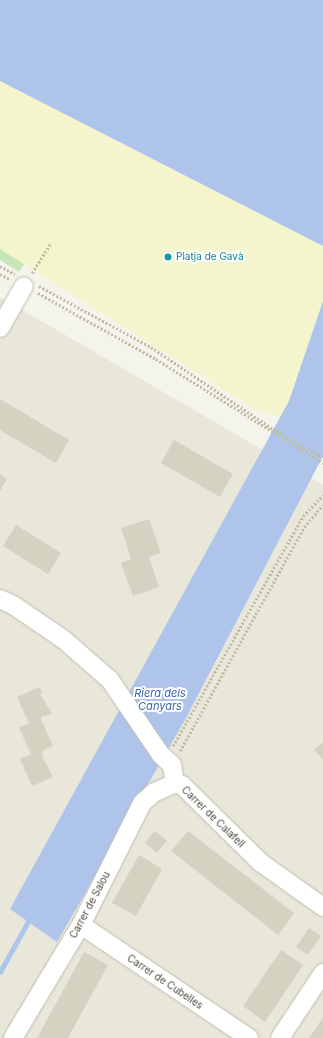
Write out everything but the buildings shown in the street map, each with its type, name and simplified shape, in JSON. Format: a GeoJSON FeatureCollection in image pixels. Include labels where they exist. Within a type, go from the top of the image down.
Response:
{"type":"FeatureCollection","features":[{"type":"Feature","properties":{"kind":"street"},"geometry":{"type":"LineString","coordinates":[[0,328],[26,283]]}},
{"type":"Feature","properties":{"kind":"street","name":"Carrer de Calafell"},"geometry":{"type":"LineString","coordinates":[[0,599],[13,605],[63,639],[110,680],[165,759],[176,783],[182,785],[260,862],[323,907]]}},
{"type":"Feature","properties":{"kind":"street","name":"Carrer de Salou"},"geometry":{"type":"LineString","coordinates":[[13,1038],[80,925],[142,803],[153,794],[176,783]]}},
{"type":"Feature","properties":{"kind":"street","name":"Carrer de Cubelles"},"geometry":{"type":"LineString","coordinates":[[80,925],[249,1038]]}},
{"type":"Feature","properties":{"kind":"street"},"geometry":{"type":"LineString","coordinates":[[280,1038],[323,973]]}},
{"type":"Feature","properties":{"kind":"path"},"geometry":{"type":"LineString","coordinates":[[26,283],[51,243]]}},
{"type":"Feature","properties":{"kind":"path"},"geometry":{"type":"LineString","coordinates":[[0,266],[26,283],[150,355],[271,433],[323,463]]}},
{"type":"Feature","properties":{"kind":"path"},"geometry":{"type":"LineString","coordinates":[[0,274],[26,283],[151,347],[273,429],[323,457]]}},
{"type":"Feature","properties":{"kind":"path"},"geometry":{"type":"LineString","coordinates":[[165,759],[177,742],[303,516],[323,495]]}},
{"type":"Feature","properties":{"kind":"path"},"geometry":{"type":"LineString","coordinates":[[165,759],[304,527],[323,505]]}},
{"type":"Feature","properties":{"kind":"shaded area"},"geometry":{"type":"Polygon","coordinates":[[[0,207],[42,238],[19,272],[0,260],[0,207]]]}},
{"type":"Feature","properties":{"kind":"shaded area"},"geometry":{"type":"Polygon","coordinates":[[[0,297],[323,485],[323,1038],[0,1038],[0,297]]]}},
{"type":"Feature","properties":{"kind":"sand","name":"Platja de Gavà"},"geometry":{"type":"Polygon","coordinates":[[[0,81],[323,246],[323,431],[256,410],[0,249],[0,81]]]}},
{"type":"Feature","properties":{"kind":"water"},"geometry":{"type":"Polygon","coordinates":[[[0,0],[323,0],[323,246],[0,81],[0,0]]]}},
{"type":"Feature","properties":{"kind":"water","name":"Riera dels Canyars"},"geometry":{"type":"Polygon","coordinates":[[[323,301],[323,456],[186,718],[57,942],[10,909],[289,401],[323,301]]]}},
{"type":"Feature","properties":{"kind":"waterway","name":"Riera dels Canyars"},"geometry":{"type":"LineString","coordinates":[[0,972],[30,918]]}},
{"type":"Feature","properties":{"kind":"place","name":"Platja de Gavà"},"geometry":{"type":"Point","coordinates":[168,257]}}]}
